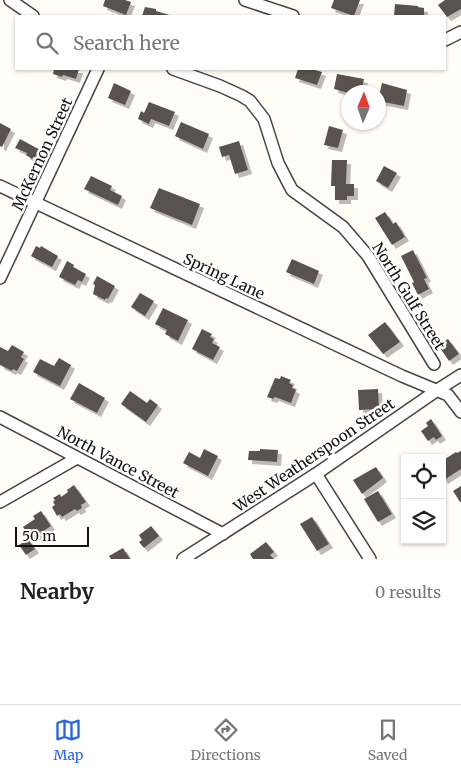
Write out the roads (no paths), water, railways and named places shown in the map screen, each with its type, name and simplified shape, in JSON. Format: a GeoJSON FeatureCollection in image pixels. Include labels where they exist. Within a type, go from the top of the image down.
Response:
{"type":"FeatureCollection","features":[{"type":"Feature","properties":{"kind":"street"},"geometry":{"type":"LineString","coordinates":[[10,0],[32,15]]}},
{"type":"Feature","properties":{"kind":"street"},"geometry":{"type":"LineString","coordinates":[[245,0],[290,15]]}},
{"type":"Feature","properties":{"kind":"street"},"geometry":{"type":"LineString","coordinates":[[446,40],[461,32]]}},
{"type":"Feature","properties":{"kind":"street","name":"McKernon Street"},"geometry":{"type":"LineString","coordinates":[[0,278],[98,70]]}},
{"type":"Feature","properties":{"kind":"street","name":"North Gulf Street"},"geometry":{"type":"LineString","coordinates":[[176,70],[242,96],[254,106],[264,119],[278,163],[292,190],[343,227],[357,241],[434,364]]}},
{"type":"Feature","properties":{"kind":"street","name":"Spring Lane"},"geometry":{"type":"LineString","coordinates":[[0,186],[436,391]]}},
{"type":"Feature","properties":{"kind":"street","name":"West Weatherspoon Street"},"geometry":{"type":"LineString","coordinates":[[183,559],[316,474],[461,375]]}},
{"type":"Feature","properties":{"kind":"street"},"geometry":{"type":"LineString","coordinates":[[436,391],[448,396],[456,403],[461,412]]}},
{"type":"Feature","properties":{"kind":"street","name":"North Vance Street"},"geometry":{"type":"LineString","coordinates":[[0,417],[222,534]]}},
{"type":"Feature","properties":{"kind":"street"},"geometry":{"type":"LineString","coordinates":[[0,502],[77,458]]}},
{"type":"Feature","properties":{"kind":"street"},"geometry":{"type":"LineString","coordinates":[[316,474],[370,559]]}}]}
